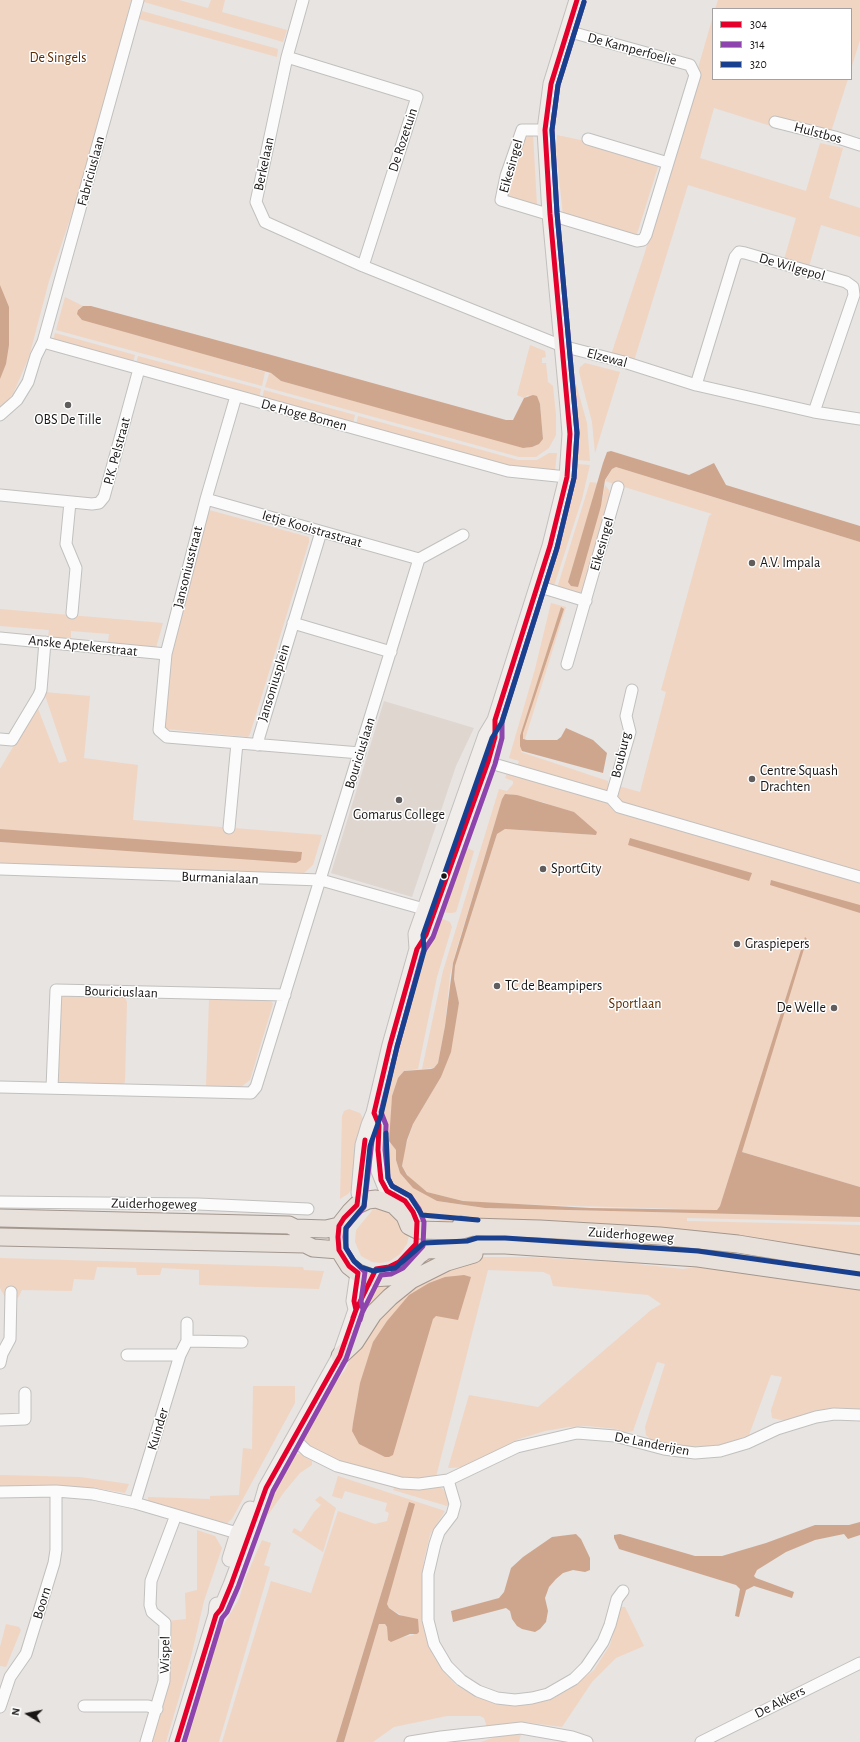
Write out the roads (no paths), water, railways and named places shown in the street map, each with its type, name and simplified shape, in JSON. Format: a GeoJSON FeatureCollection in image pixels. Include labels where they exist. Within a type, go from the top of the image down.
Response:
{"type":"FeatureCollection","features":[{"type":"Feature","properties":{"kind":"main road"},"geometry":{"type":"LineString","coordinates":[[387,1191],[405,1202],[413,1212],[416,1239],[406,1270],[398,1274],[388,1277],[369,1273],[354,1257],[339,1235],[344,1218],[363,1197],[387,1191]]}},
{"type":"Feature","properties":{"kind":"main road"},"geometry":{"type":"LineString","coordinates":[[363,1197],[394,1204],[405,1216],[416,1239]]}},
{"type":"Feature","properties":{"kind":"main road","name":"Zuiderhogeweg"},"geometry":{"type":"LineString","coordinates":[[0,1218],[289,1225],[295,1228],[326,1229],[339,1235]]}},
{"type":"Feature","properties":{"kind":"main road","name":"Zuiderhogeweg"},"geometry":{"type":"LineString","coordinates":[[416,1239],[472,1227],[540,1228],[660,1236],[738,1244],[860,1264]]}},
{"type":"Feature","properties":{"kind":"main road"},"geometry":{"type":"LineString","coordinates":[[0,1237],[305,1244],[339,1235]]}},
{"type":"Feature","properties":{"kind":"main road","name":"Zuiderhogeweg"},"geometry":{"type":"LineString","coordinates":[[416,1239],[426,1250],[468,1248],[478,1245],[591,1249],[698,1258],[860,1281]]}},
{"type":"Feature","properties":{"kind":"main road"},"geometry":{"type":"LineString","coordinates":[[340,1356],[355,1342],[374,1314],[390,1297],[411,1280],[447,1262],[505,1245]]}},
{"type":"Feature","properties":{"kind":"street","name":"Fabriciuslaan"},"geometry":{"type":"LineString","coordinates":[[43,342],[138,0]]}},
{"type":"Feature","properties":{"kind":"street","name":"Berkelaan"},"geometry":{"type":"LineString","coordinates":[[304,0],[287,58],[256,202],[265,222],[363,266]]}},
{"type":"Feature","properties":{"kind":"street","name":"Eikesingel"},"geometry":{"type":"LineString","coordinates":[[363,1197],[363,1146],[374,1113],[390,1045],[416,949],[416,934],[430,910],[483,761],[486,735],[495,720],[550,546],[567,477],[570,434],[550,214],[545,130],[551,84],[577,0]]}},
{"type":"Feature","properties":{"kind":"street","name":"De Kamperfoelie"},"geometry":{"type":"LineString","coordinates":[[550,214],[567,222],[637,241],[643,240],[695,75],[690,65],[567,31]]}},
{"type":"Feature","properties":{"kind":"street","name":"De Rozetuin"},"geometry":{"type":"LineString","coordinates":[[287,58],[417,97],[363,266]]}},
{"type":"Feature","properties":{"kind":"street","name":"Hulstbos"},"geometry":{"type":"LineString","coordinates":[[775,122],[860,145]]}},
{"type":"Feature","properties":{"kind":"street","name":"Eikesingel"},"geometry":{"type":"LineString","coordinates":[[545,130],[522,130],[506,176],[501,200],[550,214]]}},
{"type":"Feature","properties":{"kind":"street"},"geometry":{"type":"LineString","coordinates":[[588,139],[668,163]]}},
{"type":"Feature","properties":{"kind":"street","name":"De Wilgepol"},"geometry":{"type":"LineString","coordinates":[[696,385],[735,257],[739,252],[745,253],[846,282],[853,287],[854,295],[814,412]]}},
{"type":"Feature","properties":{"kind":"street","name":"Elzewal"},"geometry":{"type":"LineString","coordinates":[[363,266],[562,346],[624,362],[696,385],[814,412],[860,419]]}},
{"type":"Feature","properties":{"kind":"street","name":"De Hoge Bomen"},"geometry":{"type":"LineString","coordinates":[[43,342],[508,471],[567,477]]}},
{"type":"Feature","properties":{"kind":"street"},"geometry":{"type":"LineString","coordinates":[[0,415],[17,400],[28,382],[36,356],[43,342]]}},
{"type":"Feature","properties":{"kind":"street","name":"P.K. Pelstraat"},"geometry":{"type":"LineString","coordinates":[[0,495],[92,504],[98,503],[104,497],[140,369]]}},
{"type":"Feature","properties":{"kind":"street","name":"Jansoniusstraat"},"geometry":{"type":"LineString","coordinates":[[236,396],[206,499],[166,654],[159,730],[167,737],[236,743]]}},
{"type":"Feature","properties":{"kind":"street","name":"Eikesingel"},"geometry":{"type":"LineString","coordinates":[[567,664],[618,487]]}},
{"type":"Feature","properties":{"kind":"street","name":"Ietje Kooistrastraat"},"geometry":{"type":"LineString","coordinates":[[206,499],[419,560]]}},
{"type":"Feature","properties":{"kind":"street"},"geometry":{"type":"LineString","coordinates":[[70,502],[66,544],[76,568],[72,613]]}},
{"type":"Feature","properties":{"kind":"street","name":"Jansoniusplein"},"geometry":{"type":"LineString","coordinates":[[258,744],[292,623],[321,532]]}},
{"type":"Feature","properties":{"kind":"street"},"geometry":{"type":"LineString","coordinates":[[419,560],[463,535]]}},
{"type":"Feature","properties":{"kind":"street","name":"Bouriciuslaan"},"geometry":{"type":"LineString","coordinates":[[0,1087],[252,1093],[259,1082],[284,995],[321,880],[419,560]]}},
{"type":"Feature","properties":{"kind":"street"},"geometry":{"type":"LineString","coordinates":[[537,586],[586,600]]}},
{"type":"Feature","properties":{"kind":"street"},"geometry":{"type":"LineString","coordinates":[[292,623],[391,652]]}},
{"type":"Feature","properties":{"kind":"street","name":"Anske Aptekerstraat"},"geometry":{"type":"LineString","coordinates":[[0,638],[166,654]]}},
{"type":"Feature","properties":{"kind":"street"},"geometry":{"type":"LineString","coordinates":[[0,739],[12,740],[39,695],[41,690],[45,642]]}},
{"type":"Feature","properties":{"kind":"street","name":"Bouburg"},"geometry":{"type":"LineString","coordinates":[[610,798],[630,732],[626,716],[632,690]]}},
{"type":"Feature","properties":{"kind":"street"},"geometry":{"type":"LineString","coordinates":[[229,828],[236,743],[360,753]]}},
{"type":"Feature","properties":{"kind":"street"},"geometry":{"type":"LineString","coordinates":[[483,761],[610,798],[619,807],[860,877]]}},
{"type":"Feature","properties":{"kind":"street","name":"Burmanialaan"},"geometry":{"type":"LineString","coordinates":[[0,869],[321,880],[430,910]]}},
{"type":"Feature","properties":{"kind":"street","name":"Bouriciuslaan"},"geometry":{"type":"LineString","coordinates":[[52,1088],[56,990],[284,995]]}},
{"type":"Feature","properties":{"kind":"street"},"geometry":{"type":"LineString","coordinates":[[374,1113],[380,1125],[379,1172],[387,1191]]}},
{"type":"Feature","properties":{"kind":"street","name":"Zuiderhogeweg"},"geometry":{"type":"LineString","coordinates":[[0,1202],[198,1204],[308,1209]]}},
{"type":"Feature","properties":{"kind":"street"},"geometry":{"type":"LineString","coordinates":[[177,1742],[216,1615],[221,1609],[231,1586],[243,1535],[262,1502],[266,1488],[293,1438],[340,1356],[369,1273]]}},
{"type":"Feature","properties":{"kind":"street"},"geometry":{"type":"LineString","coordinates":[[0,1363],[2,1354],[10,1339],[10,1292]]}},
{"type":"Feature","properties":{"kind":"street","name":"Kuinder"},"geometry":{"type":"LineString","coordinates":[[135,1503],[180,1355],[187,1341],[187,1324]]}},
{"type":"Feature","properties":{"kind":"street"},"geometry":{"type":"LineString","coordinates":[[187,1341],[242,1342]]}},
{"type":"Feature","properties":{"kind":"street"},"geometry":{"type":"LineString","coordinates":[[127,1355],[180,1355]]}},
{"type":"Feature","properties":{"kind":"street"},"geometry":{"type":"LineString","coordinates":[[0,1420],[25,1419],[25,1393]]}},
{"type":"Feature","properties":{"kind":"street","name":"De Landerijen"},"geometry":{"type":"LineString","coordinates":[[293,1438],[307,1451],[337,1466],[401,1483],[419,1484],[448,1480],[517,1447],[577,1433],[615,1436],[664,1449],[695,1453],[720,1451],[747,1443],[777,1429],[816,1417],[834,1414],[860,1415]]}},
{"type":"Feature","properties":{"kind":"street"},"geometry":{"type":"LineString","coordinates":[[448,1480],[455,1504],[452,1515],[439,1532],[428,1574],[428,1620],[434,1644],[447,1666],[461,1680],[478,1691],[497,1698],[515,1700],[532,1698],[548,1694],[574,1679],[586,1667],[603,1642],[610,1625],[617,1599],[623,1591]]}},
{"type":"Feature","properties":{"kind":"street"},"geometry":{"type":"LineString","coordinates":[[0,1492],[56,1491],[93,1494],[135,1503],[243,1535]]}},
{"type":"Feature","properties":{"kind":"street","name":"Boorn"},"geometry":{"type":"LineString","coordinates":[[0,1707],[10,1677],[26,1654],[54,1563],[56,1550],[56,1491]]}},
{"type":"Feature","properties":{"kind":"street","name":"Wispel"},"geometry":{"type":"LineString","coordinates":[[146,1742],[157,1709],[164,1681],[165,1623],[152,1612],[150,1606],[151,1581],[176,1515]]}},
{"type":"Feature","properties":{"kind":"street","name":"De Akkers"},"geometry":{"type":"LineString","coordinates":[[701,1742],[860,1663]]}},
{"type":"Feature","properties":{"kind":"street"},"geometry":{"type":"LineString","coordinates":[[84,1706],[148,1706],[157,1709]]}},
{"type":"Feature","properties":{"kind":"street"},"geometry":{"type":"LineString","coordinates":[[410,1742],[441,1737],[482,1738],[521,1728],[572,1737],[587,1742]]}},
{"type":"Feature","properties":{"kind":"place","name":"OBS De Tille"},"geometry":{"type":"Point","coordinates":[68,405]}},
{"type":"Feature","properties":{"kind":"place","name":"A.V. Impala"},"geometry":{"type":"Point","coordinates":[752,563]}},
{"type":"Feature","properties":{"kind":"place","name":"Centre Squash Drachten"},"geometry":{"type":"Point","coordinates":[752,779]}},
{"type":"Feature","properties":{"kind":"place","name":"Gomarus College"},"geometry":{"type":"Point","coordinates":[399,800]}},
{"type":"Feature","properties":{"kind":"place","name":"SportCity"},"geometry":{"type":"Point","coordinates":[543,869]}},
{"type":"Feature","properties":{"kind":"place","name":"Graspiepers"},"geometry":{"type":"Point","coordinates":[737,944]}},
{"type":"Feature","properties":{"kind":"place","name":"TC de Beampipers"},"geometry":{"type":"Point","coordinates":[497,986]}},
{"type":"Feature","properties":{"kind":"place","name":"De Welle"},"geometry":{"type":"Point","coordinates":[834,1008]}},
{"type":"Feature","properties":{"kind":"park label","name":"De Singels"},"geometry":{"type":"Point","coordinates":[58,58]}},
{"type":"Feature","properties":{"kind":"park label","name":"Sportlaan"},"geometry":{"type":"Point","coordinates":[635,1004]}}]}
